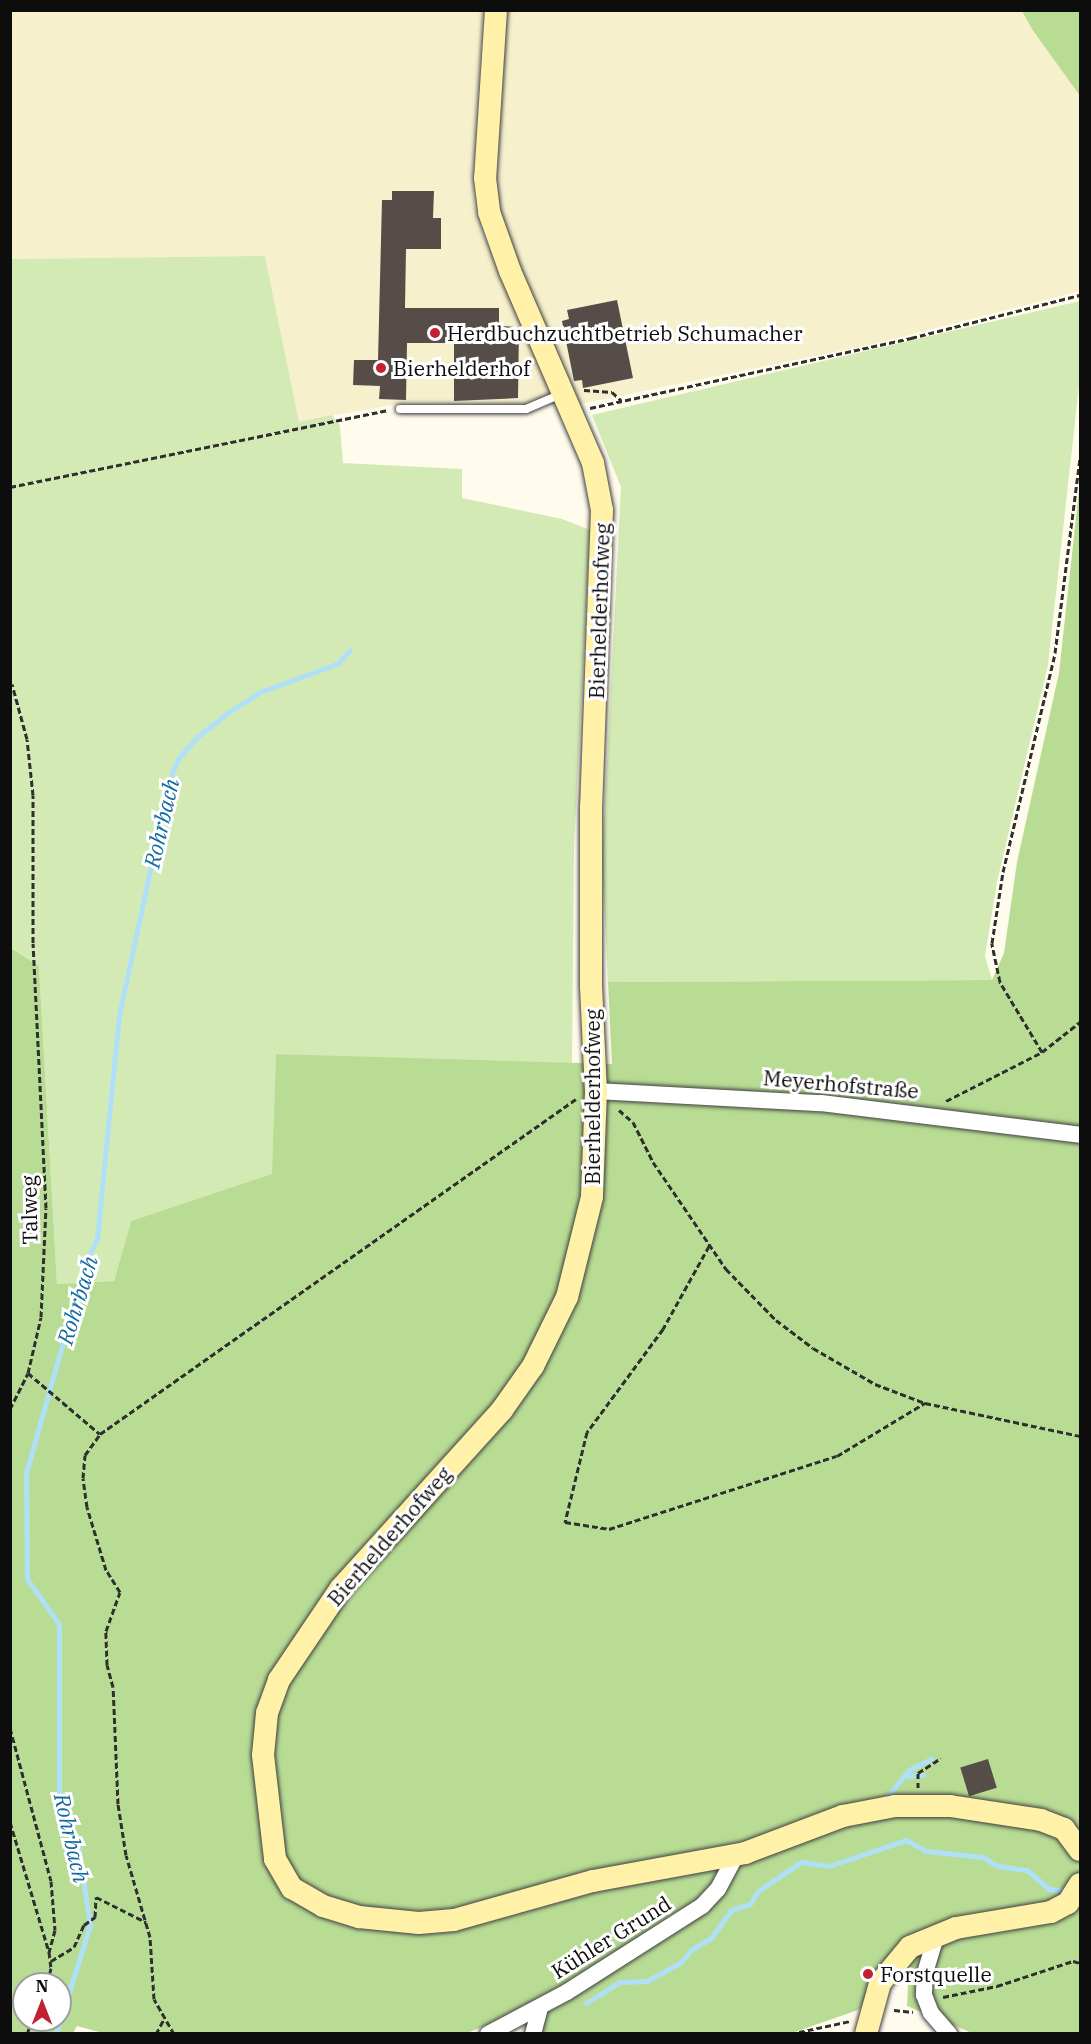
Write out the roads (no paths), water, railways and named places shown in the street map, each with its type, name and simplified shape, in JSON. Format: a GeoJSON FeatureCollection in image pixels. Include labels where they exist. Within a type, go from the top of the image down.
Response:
{"type":"FeatureCollection","features":[{"type":"Feature","properties":{"kind":"street","name":"Bierhelderhofweg"},"geometry":{"type":"LineString","coordinates":[[496,10],[486,165],[489,212],[510,272],[572,397],[599,484],[604,533],[591,819],[591,986],[596,1091],[595,1166],[585,1230],[567,1297],[546,1342],[502,1410],[341,1588],[301,1643],[275,1690],[265,1723],[263,1755],[272,1847],[287,1882],[314,1902],[359,1917],[418,1923],[454,1920],[593,1881],[736,1855],[779,1843],[853,1813],[919,1804],[1050,1822],[1070,1834],[1080,1850]]}},
{"type":"Feature","properties":{"kind":"street","name":"Meyerhofstraße"},"geometry":{"type":"LineString","coordinates":[[596,1091],[821,1103],[934,1114],[1080,1135]]}},
{"type":"Feature","properties":{"kind":"street","name":"Kühler Grund"},"geometry":{"type":"LineString","coordinates":[[488,2034],[540,2007],[702,1906],[718,1889],[736,1855]]}},
{"type":"Feature","properties":{"kind":"street"},"geometry":{"type":"LineString","coordinates":[[867,2025],[880,1983],[893,1963],[917,1943],[937,1934],[1051,1912],[1068,1903],[1080,1884]]}},
{"type":"Feature","properties":{"kind":"street"},"geometry":{"type":"LineString","coordinates":[[937,1934],[924,1985],[932,2020],[949,2034]]}},
{"type":"Feature","properties":{"kind":"street"},"geometry":{"type":"LineString","coordinates":[[533,2034],[540,2007]]}},
{"type":"Feature","properties":{"kind":"lane"},"geometry":{"type":"LineString","coordinates":[[400,409],[526,409],[572,397]]}},
{"type":"Feature","properties":{"kind":"waterway","name":"Rohrbach"},"geometry":{"type":"LineString","coordinates":[[56,2034],[90,1925],[78,1846],[59,1792],[59,1624],[27,1579],[26,1473],[86,1261],[97,1239],[119,1015],[169,781],[178,759],[197,737],[226,714],[260,692],[337,664],[350,650]]}},
{"type":"Feature","properties":{"kind":"waterway"},"geometry":{"type":"LineString","coordinates":[[887,1797],[909,1770],[931,1759]]}},
{"type":"Feature","properties":{"kind":"waterway"},"geometry":{"type":"LineString","coordinates":[[905,1776],[923,1775]]}},
{"type":"Feature","properties":{"kind":"waterway"},"geometry":{"type":"LineString","coordinates":[[586,2003],[619,1982],[647,1981],[681,1962],[691,1950],[711,1938],[731,1910],[750,1904],[758,1891],[801,1862],[829,1866],[906,1840],[926,1851],[983,1857],[997,1866],[1027,1870],[1049,1889],[1066,1891]]}},
{"type":"Feature","properties":{"kind":"place","name":"Herdbuchzuchtbetrieb Schumacher"},"geometry":{"type":"Point","coordinates":[435,333]}},
{"type":"Feature","properties":{"kind":"place","name":"Bierhelderhof"},"geometry":{"type":"Point","coordinates":[381,368]}},
{"type":"Feature","properties":{"kind":"place","name":"Forstquelle"},"geometry":{"type":"Point","coordinates":[868,1974]}}]}
